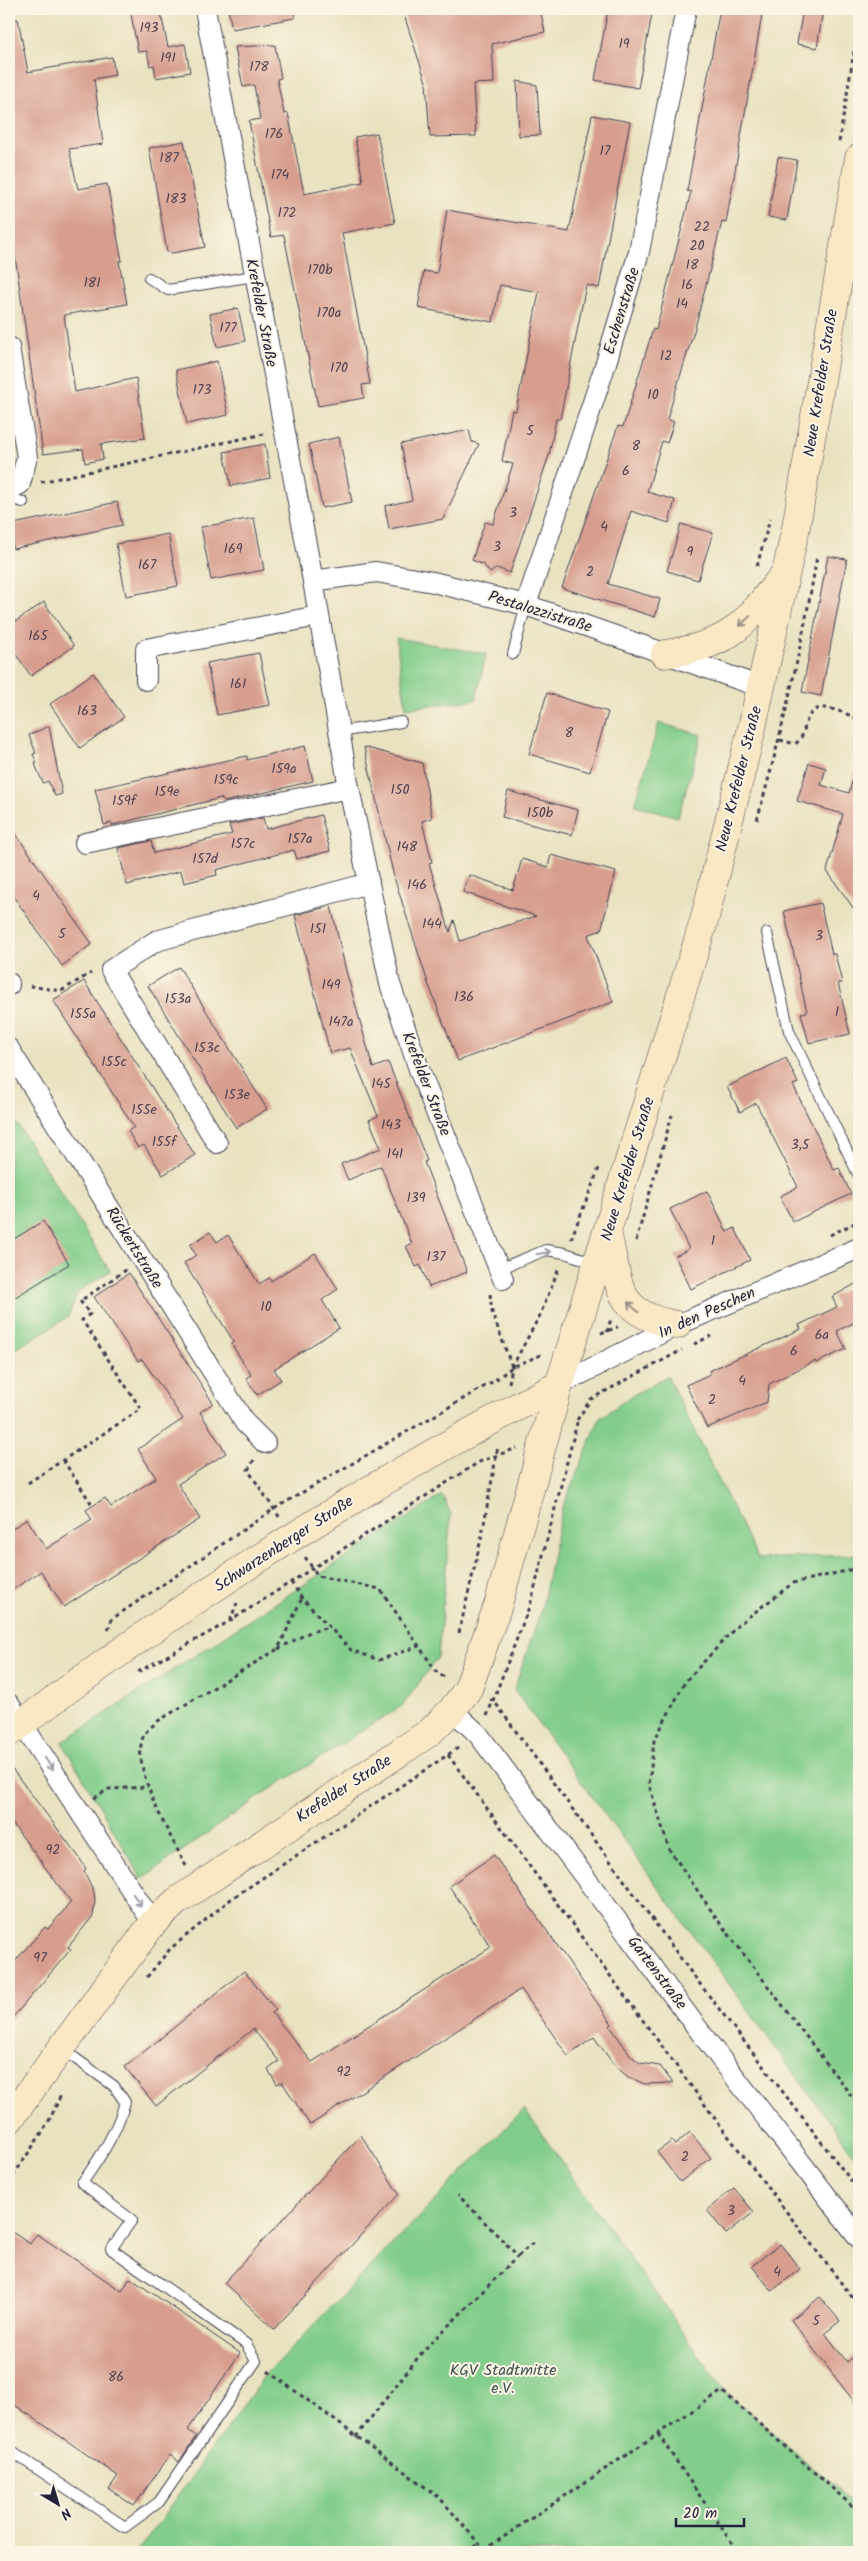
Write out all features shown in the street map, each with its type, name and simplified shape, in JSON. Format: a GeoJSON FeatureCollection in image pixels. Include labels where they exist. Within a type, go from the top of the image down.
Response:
{"type":"FeatureCollection","features":[{"type":"Feature","properties":{"kind":"main road","name":"Neue Krefelder Straße"},"geometry":{"type":"LineString","coordinates":[[559,1385],[608,1235],[704,921],[752,732],[803,490],[849,151]]}},
{"type":"Feature","properties":{"kind":"main road"},"geometry":{"type":"LineString","coordinates":[[665,654],[696,649],[724,638],[748,620],[787,570]]}},
{"type":"Feature","properties":{"kind":"main road"},"geometry":{"type":"LineString","coordinates":[[608,1235],[620,1288],[626,1302],[634,1310],[659,1322],[677,1325]]}},
{"type":"Feature","properties":{"kind":"main road","name":"Schwarzenberger Straße"},"geometry":{"type":"LineString","coordinates":[[13,1720],[292,1537],[420,1459],[559,1385]]}},
{"type":"Feature","properties":{"kind":"main road","name":"Krefelder Straße"},"geometry":{"type":"LineString","coordinates":[[9,2120],[153,1924],[197,1886],[430,1732],[452,1710],[468,1689],[498,1605],[559,1385]]}},
{"type":"Feature","properties":{"kind":"street","name":"Krefelder Straße"},"geometry":{"type":"LineString","coordinates":[[205,9],[313,582],[349,788],[390,984],[420,1072],[501,1274]]}},
{"type":"Feature","properties":{"kind":"street","name":"Eschenstraße"},"geometry":{"type":"LineString","coordinates":[[526,605],[606,363],[640,252],[686,9]]}},
{"type":"Feature","properties":{"kind":"street"},"geometry":{"type":"LineString","coordinates":[[9,347],[27,457],[15,494]]}},
{"type":"Feature","properties":{"kind":"street","name":"Pestalozzistraße"},"geometry":{"type":"LineString","coordinates":[[313,582],[376,572],[433,582],[526,605],[761,687]]}},
{"type":"Feature","properties":{"kind":"street"},"geometry":{"type":"LineString","coordinates":[[146,680],[146,649],[318,616]]}},
{"type":"Feature","properties":{"kind":"street"},"geometry":{"type":"LineString","coordinates":[[85,843],[349,788]]}},
{"type":"Feature","properties":{"kind":"street"},"geometry":{"type":"LineString","coordinates":[[217,1143],[111,970],[156,941],[369,883]]}},
{"type":"Feature","properties":{"kind":"street","name":"Rückertstraße"},"geometry":{"type":"LineString","coordinates":[[9,1049],[244,1422],[265,1443]]}},
{"type":"Feature","properties":{"kind":"street","name":"In den Peschen"},"geometry":{"type":"LineString","coordinates":[[559,1385],[677,1325],[858,1252]]}},
{"type":"Feature","properties":{"kind":"street","name":"Gartenstraße"},"geometry":{"type":"LineString","coordinates":[[452,1710],[478,1734],[704,2037],[859,2238]]}},
{"type":"Feature","properties":{"kind":"street","name":"Schwarzenberger Straße"},"geometry":{"type":"LineString","coordinates":[[13,1720],[77,1808],[153,1924]]}},
{"type":"Feature","properties":{"kind":"lane"},"geometry":{"type":"LineString","coordinates":[[149,278],[168,290],[254,276]]}},
{"type":"Feature","properties":{"kind":"lane"},"geometry":{"type":"LineString","coordinates":[[513,654],[526,605]]}},
{"type":"Feature","properties":{"kind":"lane"},"geometry":{"type":"LineString","coordinates":[[339,732],[401,722]]}},
{"type":"Feature","properties":{"kind":"lane"},"geometry":{"type":"LineString","coordinates":[[766,933],[789,1031],[859,1176]]}},
{"type":"Feature","properties":{"kind":"lane"},"geometry":{"type":"LineString","coordinates":[[501,1274],[546,1250],[565,1253],[598,1264]]}},
{"type":"Feature","properties":{"kind":"lane"},"geometry":{"type":"LineString","coordinates":[[9,2450],[125,2527],[158,2502],[256,2361],[246,2344],[111,2249],[132,2220],[82,2184],[104,2150],[121,2118],[125,2102],[114,2086],[61,2048]]}},
{"type":"Feature","properties":{"kind":"path"},"geometry":{"type":"LineString","coordinates":[[849,151],[859,22]]}},
{"type":"Feature","properties":{"kind":"path"},"geometry":{"type":"LineString","coordinates":[[15,494],[79,475],[264,434],[282,432],[285,441]]}},
{"type":"Feature","properties":{"kind":"path"},"geometry":{"type":"LineString","coordinates":[[756,574],[761,547],[772,512]]}},
{"type":"Feature","properties":{"kind":"path"},"geometry":{"type":"LineString","coordinates":[[752,732],[796,744],[801,739],[808,715],[814,709],[823,706],[859,719]]}},
{"type":"Feature","properties":{"kind":"path"},"geometry":{"type":"LineString","coordinates":[[9,984],[61,991],[89,974],[111,970]]}},
{"type":"Feature","properties":{"kind":"path"},"geometry":{"type":"LineString","coordinates":[[501,1274],[490,1293],[492,1312],[512,1368],[540,1315],[601,1162]]}},
{"type":"Feature","properties":{"kind":"path"},"geometry":{"type":"LineString","coordinates":[[28,1483],[141,1409],[82,1320],[90,1314],[80,1301],[116,1277]]}},
{"type":"Feature","properties":{"kind":"path"},"geometry":{"type":"LineString","coordinates":[[230,1621],[479,1462],[496,1457],[578,1419],[591,1398],[620,1288]]}},
{"type":"Feature","properties":{"kind":"path"},"geometry":{"type":"LineString","coordinates":[[591,1398],[650,1365],[714,1334]]}},
{"type":"Feature","properties":{"kind":"path"},"geometry":{"type":"LineString","coordinates":[[458,1640],[482,1535],[504,1413]]}},
{"type":"Feature","properties":{"kind":"path"},"geometry":{"type":"LineString","coordinates":[[265,1443],[248,1470],[318,1576],[380,1589],[438,1674],[445,1677],[448,1671]]}},
{"type":"Feature","properties":{"kind":"path"},"geometry":{"type":"LineString","coordinates":[[63,1460],[93,1506]]}},
{"type":"Feature","properties":{"kind":"path"},"geometry":{"type":"LineString","coordinates":[[859,1568],[793,1583],[738,1625],[685,1682],[654,1741],[649,1785],[669,1849],[717,1919],[859,2106]]}},
{"type":"Feature","properties":{"kind":"path"},"geometry":{"type":"LineString","coordinates":[[291,1582],[302,1598],[351,1650],[379,1660],[419,1646]]}},
{"type":"Feature","properties":{"kind":"path"},"geometry":{"type":"LineString","coordinates":[[278,1650],[302,1598]]}},
{"type":"Feature","properties":{"kind":"path"},"geometry":{"type":"LineString","coordinates":[[197,1886],[151,1798],[141,1759],[144,1735],[158,1721],[278,1650],[310,1632],[329,1626]]}},
{"type":"Feature","properties":{"kind":"path"},"geometry":{"type":"LineString","coordinates":[[494,1701],[690,1971],[859,2191]]}},
{"type":"Feature","properties":{"kind":"path"},"geometry":{"type":"LineString","coordinates":[[448,1755],[718,2124],[859,2306]]}},
{"type":"Feature","properties":{"kind":"path"},"geometry":{"type":"LineString","coordinates":[[77,1808],[109,1789],[148,1787]]}},
{"type":"Feature","properties":{"kind":"path"},"geometry":{"type":"LineString","coordinates":[[458,2195],[518,2256]]}},
{"type":"Feature","properties":{"kind":"path"},"geometry":{"type":"LineString","coordinates":[[356,2437],[423,2351],[534,2242]]}},
{"type":"Feature","properties":{"kind":"path"},"geometry":{"type":"LineString","coordinates":[[256,2361],[440,2498],[485,2551],[722,2391],[859,2512]]}},
{"type":"Feature","properties":{"kind":"path"},"geometry":{"type":"LineString","coordinates":[[658,2434],[738,2552]]}},
{"type":"Feature","properties":{"kind":"path"},"geometry":{"type":"LineString","coordinates":[[467,2552],[478,2544]]}},
{"type":"Feature","properties":{"kind":"green space"},"geometry":{"type":"Polygon","coordinates":[[[396,638],[486,654],[476,700],[406,708],[396,638]]]}},
{"type":"Feature","properties":{"kind":"green space"},"geometry":{"type":"Polygon","coordinates":[[[659,723],[702,735],[678,817],[635,805],[659,723]]]}},
{"type":"Feature","properties":{"kind":"green space"},"geometry":{"type":"Polygon","coordinates":[[[9,1111],[110,1271],[78,1292],[68,1317],[9,1353],[9,1111]]]}},
{"type":"Feature","properties":{"kind":"green space"},"geometry":{"type":"Polygon","coordinates":[[[667,1376],[758,1559],[852,1555],[859,1552],[859,2162],[514,1690],[542,1607],[562,1509],[600,1418],[633,1395],[667,1376]]]}},
{"type":"Feature","properties":{"kind":"green space"},"geometry":{"type":"Polygon","coordinates":[[[442,1495],[451,1514],[438,1657],[403,1705],[263,1794],[142,1879],[62,1742],[442,1495]]]}},
{"type":"Feature","properties":{"kind":"green space","name":"KGV Stadtmitte e.V."},"geometry":{"type":"Polygon","coordinates":[[[524,2109],[724,2390],[859,2508],[859,2552],[137,2552],[267,2373],[524,2109]]]}},
{"type":"Feature","properties":{"kind":"building"},"geometry":{"type":"Polygon","coordinates":[[[130,9],[160,9],[168,47],[185,44],[190,72],[156,78],[154,65],[150,66],[147,51],[138,52],[130,9]]]}},
{"type":"Feature","properties":{"kind":"building"},"geometry":{"type":"Polygon","coordinates":[[[228,9],[294,9],[295,18],[232,29],[228,9]]]}},
{"type":"Feature","properties":{"kind":"building"},"geometry":{"type":"Polygon","coordinates":[[[402,9],[540,9],[545,32],[492,44],[494,83],[473,84],[476,136],[430,137],[426,82],[402,9]]]}},
{"type":"Feature","properties":{"kind":"building"},"geometry":{"type":"Polygon","coordinates":[[[608,9],[653,9],[638,88],[595,80],[608,9]]]}},
{"type":"Feature","properties":{"kind":"building"},"geometry":{"type":"Polygon","coordinates":[[[720,9],[763,9],[726,223],[722,222],[695,328],[667,419],[674,422],[667,443],[662,441],[647,492],[675,500],[669,523],[631,511],[608,584],[660,599],[655,617],[562,588],[618,426],[623,427],[653,329],[656,330],[691,192],[687,191],[720,9]]]}},
{"type":"Feature","properties":{"kind":"building"},"geometry":{"type":"Polygon","coordinates":[[[803,9],[823,9],[817,48],[797,44],[803,9]]]}},
{"type":"Feature","properties":{"kind":"building"},"geometry":{"type":"Polygon","coordinates":[[[18,19],[28,72],[112,57],[115,75],[94,79],[103,144],[69,149],[78,189],[107,184],[122,261],[119,261],[127,304],[64,315],[75,392],[136,378],[145,438],[101,444],[103,459],[85,463],[83,449],[43,454],[9,213],[9,20],[18,19]]]}},
{"type":"Feature","properties":{"kind":"building"},"geometry":{"type":"Polygon","coordinates":[[[275,45],[281,78],[277,79],[284,114],[288,113],[304,194],[363,182],[355,137],[377,133],[395,223],[342,233],[370,384],[362,385],[364,398],[318,406],[284,235],[271,237],[249,121],[260,119],[254,85],[243,87],[235,47],[275,45]]]}},
{"type":"Feature","properties":{"kind":"building"},"geometry":{"type":"Polygon","coordinates":[[[517,81],[537,85],[540,135],[519,136],[517,81]]]}},
{"type":"Feature","properties":{"kind":"building"},"geometry":{"type":"Polygon","coordinates":[[[592,115],[630,122],[599,288],[586,285],[560,419],[556,419],[549,455],[510,573],[497,568],[490,573],[484,565],[472,560],[485,522],[493,524],[513,464],[502,461],[512,410],[516,411],[539,292],[500,285],[493,322],[418,308],[424,271],[437,273],[447,210],[569,232],[592,115]]]}},
{"type":"Feature","properties":{"kind":"building"},"geometry":{"type":"Polygon","coordinates":[[[184,141],[205,247],[172,253],[167,252],[149,148],[184,141]]]}},
{"type":"Feature","properties":{"kind":"building"},"geometry":{"type":"Polygon","coordinates":[[[778,157],[797,160],[787,220],[768,217],[778,157]]]}},
{"type":"Feature","properties":{"kind":"building"},"geometry":{"type":"Polygon","coordinates":[[[238,308],[245,341],[217,347],[210,314],[238,308]]]}},
{"type":"Feature","properties":{"kind":"building"},"geometry":{"type":"Polygon","coordinates":[[[217,361],[228,415],[187,424],[176,370],[217,361]]]}},
{"type":"Feature","properties":{"kind":"building"},"geometry":{"type":"Polygon","coordinates":[[[469,430],[472,442],[479,444],[443,519],[389,529],[385,506],[412,500],[401,444],[469,430]]]}},
{"type":"Feature","properties":{"kind":"building"},"geometry":{"type":"Polygon","coordinates":[[[339,437],[352,502],[322,508],[309,444],[339,437]]]}},
{"type":"Feature","properties":{"kind":"building"},"geometry":{"type":"Polygon","coordinates":[[[265,444],[270,478],[231,486],[224,452],[265,444]]]}},
{"type":"Feature","properties":{"kind":"building"},"geometry":{"type":"Polygon","coordinates":[[[117,502],[122,525],[13,549],[9,525],[117,502]]]}},
{"type":"Feature","properties":{"kind":"building"},"geometry":{"type":"Polygon","coordinates":[[[254,518],[264,570],[211,580],[201,527],[254,518]]]}},
{"type":"Feature","properties":{"kind":"building"},"geometry":{"type":"Polygon","coordinates":[[[681,524],[713,533],[698,580],[667,571],[681,524]]]}},
{"type":"Feature","properties":{"kind":"building"},"geometry":{"type":"Polygon","coordinates":[[[168,534],[178,586],[126,596],[116,544],[168,534]]]}},
{"type":"Feature","properties":{"kind":"building"},"geometry":{"type":"Polygon","coordinates":[[[828,556],[847,559],[821,696],[802,692],[828,556]]]}},
{"type":"Feature","properties":{"kind":"building"},"geometry":{"type":"Polygon","coordinates":[[[44,602],[74,646],[31,676],[9,644],[9,626],[44,602]]]}},
{"type":"Feature","properties":{"kind":"building"},"geometry":{"type":"Polygon","coordinates":[[[259,653],[270,705],[217,715],[207,663],[259,653]]]}},
{"type":"Feature","properties":{"kind":"building"},"geometry":{"type":"Polygon","coordinates":[[[93,673],[124,717],[80,748],[50,704],[93,673]]]}},
{"type":"Feature","properties":{"kind":"building"},"geometry":{"type":"Polygon","coordinates":[[[547,693],[608,712],[590,772],[529,754],[547,693]]]}},
{"type":"Feature","properties":{"kind":"building"},"geometry":{"type":"Polygon","coordinates":[[[49,726],[62,794],[55,796],[48,781],[43,783],[35,764],[37,763],[33,754],[36,753],[29,735],[49,726]]]}},
{"type":"Feature","properties":{"kind":"building"},"geometry":{"type":"Polygon","coordinates":[[[305,746],[313,781],[224,802],[221,798],[112,825],[111,823],[104,825],[95,789],[247,756],[247,760],[305,746]]]}},
{"type":"Feature","properties":{"kind":"building"},"geometry":{"type":"Polygon","coordinates":[[[364,747],[422,763],[432,818],[422,821],[432,862],[429,863],[450,932],[454,920],[460,941],[536,916],[463,892],[469,875],[513,890],[522,859],[548,867],[551,855],[616,872],[601,930],[588,935],[613,1002],[458,1061],[428,983],[394,877],[364,747]]]}},
{"type":"Feature","properties":{"kind":"building"},"geometry":{"type":"Polygon","coordinates":[[[809,763],[826,768],[821,785],[849,793],[854,774],[859,775],[859,916],[827,871],[843,814],[797,801],[809,763]]]}},
{"type":"Feature","properties":{"kind":"building"},"geometry":{"type":"Polygon","coordinates":[[[508,791],[578,810],[572,835],[502,817],[508,791]]]}},
{"type":"Feature","properties":{"kind":"building"},"geometry":{"type":"Polygon","coordinates":[[[321,815],[330,851],[297,859],[294,850],[216,870],[217,875],[184,883],[181,871],[127,885],[118,848],[151,841],[154,853],[232,834],[229,825],[263,818],[266,829],[321,815]]]}},
{"type":"Feature","properties":{"kind":"building"},"geometry":{"type":"Polygon","coordinates":[[[9,824],[92,944],[62,966],[9,890],[9,824]]]}},
{"type":"Feature","properties":{"kind":"building"},"geometry":{"type":"Polygon","coordinates":[[[820,903],[832,954],[835,954],[842,983],[838,983],[850,1034],[809,1043],[801,1013],[807,1012],[784,911],[820,903]]]}},
{"type":"Feature","properties":{"kind":"building"},"geometry":{"type":"Polygon","coordinates":[[[331,906],[346,971],[373,1068],[388,1062],[427,1161],[424,1162],[467,1272],[429,1287],[420,1265],[416,1267],[406,1246],[412,1244],[381,1166],[348,1180],[341,1164],[381,1148],[369,1120],[378,1116],[350,1048],[330,1053],[295,915],[331,906]]]}},
{"type":"Feature","properties":{"kind":"building"},"geometry":{"type":"Polygon","coordinates":[[[179,967],[267,1109],[236,1128],[148,986],[179,967]]]}},
{"type":"Feature","properties":{"kind":"building"},"geometry":{"type":"Polygon","coordinates":[[[84,981],[195,1155],[163,1175],[144,1145],[138,1148],[128,1131],[134,1127],[53,1000],[84,981]]]}},
{"type":"Feature","properties":{"kind":"building"},"geometry":{"type":"Polygon","coordinates":[[[786,1058],[798,1083],[793,1085],[834,1170],[839,1168],[851,1194],[793,1222],[780,1196],[798,1187],[756,1103],[740,1112],[727,1087],[786,1058]]]}},
{"type":"Feature","properties":{"kind":"building"},"geometry":{"type":"Polygon","coordinates":[[[707,1191],[727,1232],[735,1228],[750,1260],[691,1289],[675,1256],[689,1249],[670,1209],[707,1191]]]}},
{"type":"Feature","properties":{"kind":"building"},"geometry":{"type":"Polygon","coordinates":[[[43,1221],[69,1264],[9,1301],[9,1242],[43,1221]]]}},
{"type":"Feature","properties":{"kind":"building"},"geometry":{"type":"Polygon","coordinates":[[[210,1232],[217,1242],[228,1235],[259,1284],[269,1278],[271,1281],[315,1253],[338,1289],[322,1300],[339,1328],[274,1369],[281,1380],[257,1395],[246,1378],[251,1375],[231,1343],[234,1342],[184,1263],[196,1255],[190,1245],[210,1232]]]}},
{"type":"Feature","properties":{"kind":"building"},"geometry":{"type":"Polygon","coordinates":[[[129,1273],[213,1403],[200,1412],[226,1453],[178,1484],[200,1519],[64,1607],[41,1571],[9,1592],[9,1531],[27,1519],[46,1549],[92,1520],[86,1510],[105,1498],[111,1507],[156,1478],[138,1449],[183,1419],[142,1359],[138,1361],[94,1297],[129,1273]]]}},
{"type":"Feature","properties":{"kind":"building"},"geometry":{"type":"Polygon","coordinates":[[[859,1282],[859,1320],[837,1331],[846,1349],[816,1363],[815,1361],[769,1384],[767,1402],[707,1428],[686,1385],[710,1374],[709,1371],[801,1329],[799,1325],[837,1307],[832,1297],[859,1282]]]}},
{"type":"Feature","properties":{"kind":"building"},"geometry":{"type":"Polygon","coordinates":[[[9,1765],[79,1857],[86,1869],[84,1871],[94,1892],[95,1901],[93,1916],[68,1947],[71,1949],[9,2022],[9,1968],[45,1927],[48,1929],[71,1902],[9,1819],[9,1765]]]}},
{"type":"Feature","properties":{"kind":"building"},"geometry":{"type":"Polygon","coordinates":[[[494,1855],[612,2024],[610,2026],[631,2056],[640,2063],[660,2066],[673,2083],[645,2084],[628,2077],[614,2065],[594,2037],[568,2056],[521,1989],[310,2125],[282,2082],[277,2084],[268,2070],[279,2061],[253,2029],[156,2106],[125,2067],[244,1971],[276,2010],[272,2013],[312,2062],[491,1947],[449,1886],[494,1855]]]}},
{"type":"Feature","properties":{"kind":"building"},"geometry":{"type":"Polygon","coordinates":[[[690,2132],[711,2158],[680,2182],[657,2152],[672,2141],[675,2145],[690,2132]]]}},
{"type":"Feature","properties":{"kind":"building"},"geometry":{"type":"Polygon","coordinates":[[[361,2135],[399,2194],[274,2329],[224,2283],[361,2135]]]}},
{"type":"Feature","properties":{"kind":"building"},"geometry":{"type":"Polygon","coordinates":[[[734,2188],[754,2212],[726,2234],[707,2210],[734,2188]]]}},
{"type":"Feature","properties":{"kind":"building"},"geometry":{"type":"Polygon","coordinates":[[[9,2230],[30,2244],[37,2234],[122,2291],[130,2278],[240,2353],[188,2430],[196,2436],[179,2462],[170,2455],[134,2506],[109,2489],[118,2476],[9,2401],[9,2230]]]}},
{"type":"Feature","properties":{"kind":"building"},"geometry":{"type":"Polygon","coordinates":[[[780,2244],[800,2269],[772,2291],[752,2266],[780,2244]]]}},
{"type":"Feature","properties":{"kind":"building"},"geometry":{"type":"Polygon","coordinates":[[[820,2297],[840,2321],[825,2333],[847,2362],[859,2352],[859,2408],[791,2320],[820,2297]]]}}]}
